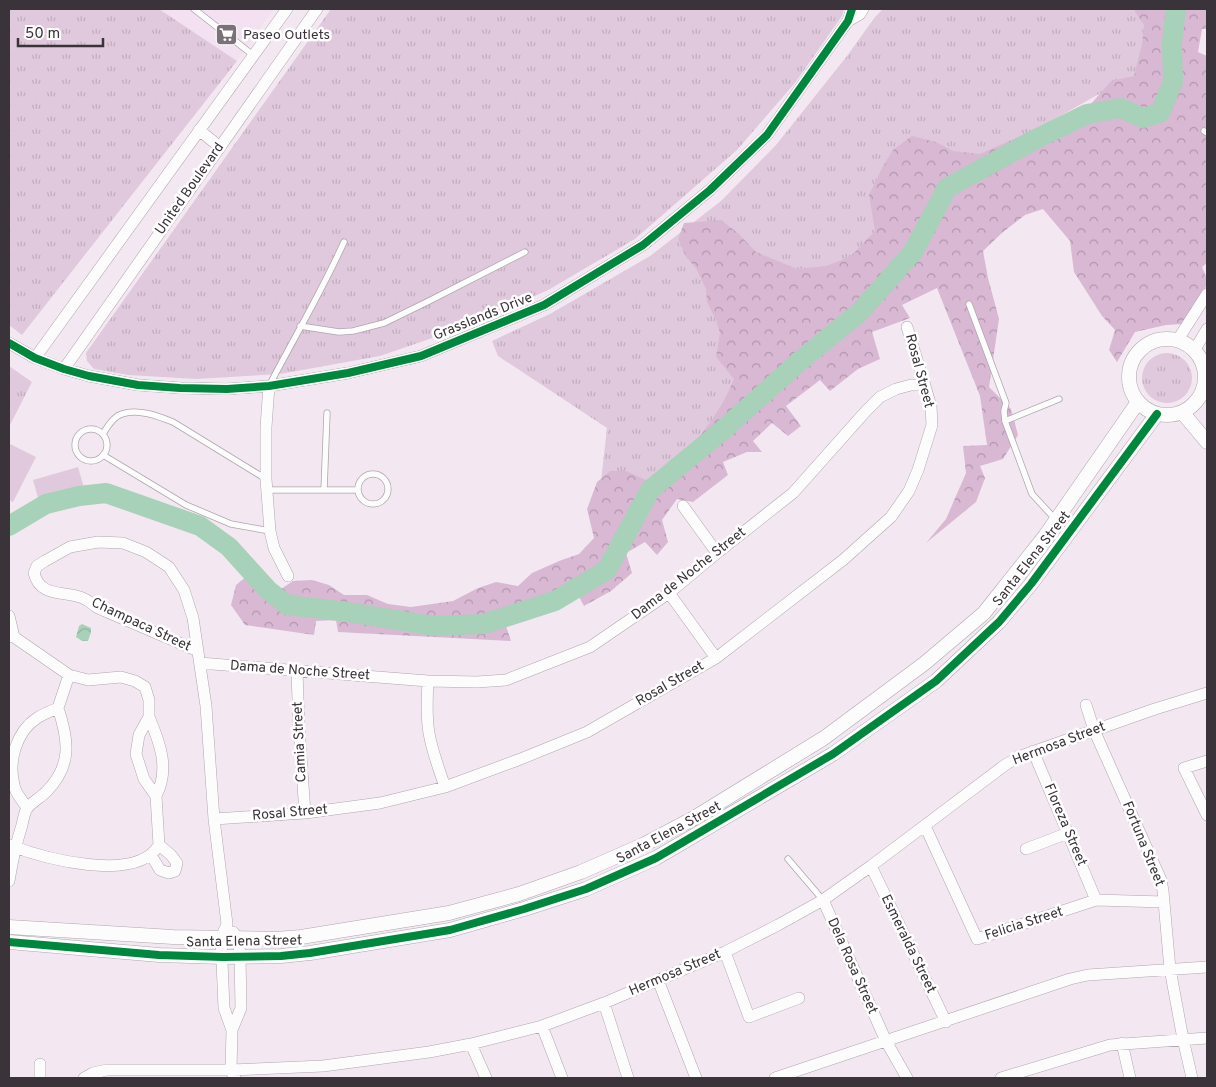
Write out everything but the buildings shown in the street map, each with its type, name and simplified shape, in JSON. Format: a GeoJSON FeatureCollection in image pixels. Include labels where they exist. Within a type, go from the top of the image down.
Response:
{"type":"FeatureCollection","features":[{"type":"Feature","properties":{"kind":"street","name":"United Boulevard"},"geometry":{"type":"LineString","coordinates":[[36,358],[286,9]]}},
{"type":"Feature","properties":{"kind":"street","name":"United Boulevard"},"geometry":{"type":"LineString","coordinates":[[64,369],[316,9]]}},
{"type":"Feature","properties":{"kind":"street","name":"Grasslands Drive"},"geometry":{"type":"LineString","coordinates":[[9,343],[36,358],[89,376],[138,385],[180,388],[227,389],[269,386],[348,373],[421,356],[544,305],[643,246],[710,190],[767,135],[848,21],[858,10]]}},
{"type":"Feature","properties":{"kind":"street"},"geometry":{"type":"LineString","coordinates":[[200,130],[220,147]]}},
{"type":"Feature","properties":{"kind":"street"},"geometry":{"type":"LineString","coordinates":[[1177,341],[1207,294]]}},
{"type":"Feature","properties":{"kind":"street","name":"Rosal Street"},"geometry":{"type":"LineString","coordinates":[[214,819],[305,813],[380,803],[445,786],[518,760],[587,732],[716,658],[843,560],[891,517],[909,491],[918,470],[932,425],[931,406],[907,327]]}},
{"type":"Feature","properties":{"kind":"street"},"geometry":{"type":"LineString","coordinates":[[1194,351],[1207,330]]}},
{"type":"Feature","properties":{"kind":"street"},"geometry":{"type":"LineString","coordinates":[[1167,340],[1183,343],[1194,351],[1199,356],[1204,369],[1203,402],[1182,412],[1169,415],[1157,414],[1138,402],[1130,385],[1129,375],[1135,357],[1141,350],[1149,344],[1167,340]]}},
{"type":"Feature","properties":{"kind":"street","name":"Dama de Noche Street"},"geometry":{"type":"LineString","coordinates":[[200,663],[428,680],[477,682],[506,680],[590,647],[669,593],[793,493],[880,397],[896,389],[911,385],[925,385]]}},
{"type":"Feature","properties":{"kind":"street"},"geometry":{"type":"LineString","coordinates":[[269,386],[266,427],[266,485],[270,531],[274,548],[288,576]]}},
{"type":"Feature","properties":{"kind":"street","name":"Santa Elena Street"},"geometry":{"type":"LineString","coordinates":[[9,927],[173,937],[276,939],[301,937],[448,913],[519,894],[581,872],[645,844],[694,818],[824,738],[925,663],[984,612],[1045,536],[1138,402]]}},
{"type":"Feature","properties":{"kind":"street"},"geometry":{"type":"LineString","coordinates":[[1182,412],[1207,442]]}},
{"type":"Feature","properties":{"kind":"street","name":"Santa Elena Street"},"geometry":{"type":"LineString","coordinates":[[9,942],[159,955],[223,958],[310,953],[450,930],[586,889],[656,858],[833,754],[936,681],[999,622],[1031,584],[1157,414]]}},
{"type":"Feature","properties":{"kind":"street"},"geometry":{"type":"LineString","coordinates":[[683,506],[717,553]]}},
{"type":"Feature","properties":{"kind":"street","name":"Champaca Street"},"geometry":{"type":"LineString","coordinates":[[98,542],[123,543],[146,552],[169,567],[184,590],[193,618],[198,651],[98,608],[86,599],[49,592],[36,580],[34,573],[37,566],[70,547],[98,542]]}},
{"type":"Feature","properties":{"kind":"street"},"geometry":{"type":"LineString","coordinates":[[669,593],[716,658]]}},
{"type":"Feature","properties":{"kind":"street"},"geometry":{"type":"LineString","coordinates":[[9,616],[11,636],[69,674],[88,680],[121,677],[146,687],[149,700],[149,717],[161,751],[164,770],[161,787],[156,796]]}},
{"type":"Feature","properties":{"kind":"street"},"geometry":{"type":"LineString","coordinates":[[198,651],[206,706],[214,819],[227,924],[222,938],[224,1008],[232,1030],[233,1074]]}},
{"type":"Feature","properties":{"kind":"street","name":"Camia Street"},"geometry":{"type":"LineString","coordinates":[[297,671],[305,813]]}},
{"type":"Feature","properties":{"kind":"street"},"geometry":{"type":"LineString","coordinates":[[9,881],[12,846],[27,808],[54,784],[64,765],[66,745],[64,726],[58,708],[69,674]]}},
{"type":"Feature","properties":{"kind":"street"},"geometry":{"type":"LineString","coordinates":[[428,680],[427,709],[429,732],[445,786]]}},
{"type":"Feature","properties":{"kind":"street","name":"Hermosa Street"},"geometry":{"type":"LineString","coordinates":[[84,1078],[93,1073],[107,1070],[233,1074],[323,1066],[429,1052],[471,1044],[542,1026],[604,1003],[725,952],[778,925],[822,900],[871,866],[1004,765],[1018,757],[1155,709],[1207,693]]}},
{"type":"Feature","properties":{"kind":"street","name":"Fortuna Street"},"geometry":{"type":"LineString","coordinates":[[1086,705],[1094,730],[1161,880],[1170,969],[1192,1078]]}},
{"type":"Feature","properties":{"kind":"street"},"geometry":{"type":"LineString","coordinates":[[27,808],[14,786],[12,763],[17,741],[24,730],[35,719],[58,708]]}},
{"type":"Feature","properties":{"kind":"street"},"geometry":{"type":"LineString","coordinates":[[12,846],[48,858],[85,865],[118,865],[138,862],[151,856],[159,845],[156,796],[144,779],[136,754],[139,735],[149,717]]}},
{"type":"Feature","properties":{"kind":"street","name":"Floreza Street"},"geometry":{"type":"LineString","coordinates":[[1033,751],[1096,900]]}},
{"type":"Feature","properties":{"kind":"street"},"geometry":{"type":"LineString","coordinates":[[1207,761],[1184,768],[1207,815]]}},
{"type":"Feature","properties":{"kind":"street","name":"Felicia Street"},"geometry":{"type":"LineString","coordinates":[[925,826],[977,939],[1096,900],[1164,902]]}},
{"type":"Feature","properties":{"kind":"street"},"geometry":{"type":"LineString","coordinates":[[1026,849],[1068,832]]}},
{"type":"Feature","properties":{"kind":"street"},"geometry":{"type":"LineString","coordinates":[[151,856],[160,870],[169,873],[175,871],[177,863],[172,855],[159,845]]}},
{"type":"Feature","properties":{"kind":"street","name":"Esmeralda Street"},"geometry":{"type":"LineString","coordinates":[[871,866],[946,1022]]}},
{"type":"Feature","properties":{"kind":"street","name":"Dela Rosa Street"},"geometry":{"type":"LineString","coordinates":[[822,900],[886,1040],[908,1078]]}},
{"type":"Feature","properties":{"kind":"street"},"geometry":{"type":"LineString","coordinates":[[227,924],[238,938],[240,956],[241,1008],[232,1030]]}},
{"type":"Feature","properties":{"kind":"street"},"geometry":{"type":"LineString","coordinates":[[725,952],[749,1017],[799,998]]}},
{"type":"Feature","properties":{"kind":"street"},"geometry":{"type":"LineString","coordinates":[[775,1078],[1079,977],[1207,967]]}},
{"type":"Feature","properties":{"kind":"street"},"geometry":{"type":"LineString","coordinates":[[658,980],[696,1078]]}},
{"type":"Feature","properties":{"kind":"street"},"geometry":{"type":"LineString","coordinates":[[604,1003],[628,1078]]}},
{"type":"Feature","properties":{"kind":"street"},"geometry":{"type":"LineString","coordinates":[[542,1026],[562,1078]]}},
{"type":"Feature","properties":{"kind":"street"},"geometry":{"type":"LineString","coordinates":[[1001,1078],[1122,1043],[1207,1038]]}},
{"type":"Feature","properties":{"kind":"street"},"geometry":{"type":"LineString","coordinates":[[1122,1043],[1130,1078]]}},
{"type":"Feature","properties":{"kind":"street"},"geometry":{"type":"LineString","coordinates":[[471,1044],[486,1078]]}},
{"type":"Feature","properties":{"kind":"street"},"geometry":{"type":"LineString","coordinates":[[40,1064],[40,1078]]}},
{"type":"Feature","properties":{"kind":"lane"},"geometry":{"type":"LineString","coordinates":[[199,10],[253,55]]}},
{"type":"Feature","properties":{"kind":"lane"},"geometry":{"type":"LineString","coordinates":[[269,386],[344,242]]}},
{"type":"Feature","properties":{"kind":"lane"},"geometry":{"type":"LineString","coordinates":[[300,326],[339,332],[353,331],[384,323],[526,252]]}},
{"type":"Feature","properties":{"kind":"lane"},"geometry":{"type":"LineString","coordinates":[[969,304],[1006,404],[1004,411],[1005,421],[1032,494],[1056,520]]}},
{"type":"Feature","properties":{"kind":"lane"},"geometry":{"type":"LineString","coordinates":[[1005,421],[1059,400]]}},
{"type":"Feature","properties":{"kind":"lane"},"geometry":{"type":"LineString","coordinates":[[102,434],[120,414],[133,412],[161,418],[172,422],[266,485],[324,490],[358,490]]}},
{"type":"Feature","properties":{"kind":"lane"},"geometry":{"type":"LineString","coordinates":[[324,490],[327,413]]}},
{"type":"Feature","properties":{"kind":"lane"},"geometry":{"type":"LineString","coordinates":[[88,429],[96,430],[102,434],[107,448],[103,456],[97,460],[89,461],[82,459],[76,453],[74,446],[76,438],[81,432],[88,429]]}},
{"type":"Feature","properties":{"kind":"lane"},"geometry":{"type":"LineString","coordinates":[[103,456],[186,506],[231,524],[270,531]]}},
{"type":"Feature","properties":{"kind":"lane"},"geometry":{"type":"LineString","coordinates":[[372,474],[384,479],[388,487],[383,500],[374,503],[366,501],[358,490],[358,486],[363,478],[372,474]]}},
{"type":"Feature","properties":{"kind":"lane","name":"Dela Rosa Street"},"geometry":{"type":"LineString","coordinates":[[788,859],[822,900]]}},
{"type":"Feature","properties":{"kind":"shaded area","name":"Paseo Outlets"},"geometry":{"type":"Polygon","coordinates":[[[159,9],[274,9],[237,61],[159,9]]]}},
{"type":"Feature","properties":{"kind":"green space"},"geometry":{"type":"Polygon","coordinates":[[[9,9],[159,9],[237,61],[22,335],[9,325],[9,9]]]}},
{"type":"Feature","properties":{"kind":"green space"},"geometry":{"type":"Polygon","coordinates":[[[331,9],[844,9],[842,16],[795,83],[737,150],[635,239],[550,289],[479,322],[380,356],[280,374],[197,379],[128,375],[94,369],[87,361],[86,353],[331,9]]]}},
{"type":"Feature","properties":{"kind":"green space"},"geometry":{"type":"Polygon","coordinates":[[[883,9],[1167,9],[1147,105],[1099,94],[931,189],[860,312],[650,490],[597,516],[607,428],[498,356],[492,341],[550,314],[650,256],[721,201],[776,145],[883,9]]]}},
{"type":"Feature","properties":{"kind":"green space"},"geometry":{"type":"Polygon","coordinates":[[[1135,9],[1207,9],[1207,29],[1202,29],[1198,52],[1207,56],[1207,263],[1202,267],[1207,279],[1207,285],[1183,324],[1166,325],[1135,332],[1117,362],[1109,350],[1115,330],[1102,316],[1074,272],[1070,241],[1043,209],[1025,215],[1003,232],[983,251],[999,319],[989,387],[1011,409],[1018,435],[1003,459],[980,466],[985,478],[976,502],[926,543],[946,519],[966,473],[963,446],[987,445],[980,396],[937,288],[902,305],[910,318],[872,332],[880,359],[858,369],[830,391],[820,380],[786,406],[801,426],[788,436],[772,423],[753,441],[762,452],[747,452],[723,462],[728,475],[693,502],[677,499],[662,520],[668,542],[657,555],[645,542],[626,553],[632,573],[611,591],[584,606],[579,597],[557,608],[506,626],[511,641],[338,632],[336,620],[316,621],[314,635],[245,625],[231,605],[236,585],[247,576],[281,589],[293,581],[312,580],[329,585],[344,595],[367,595],[388,604],[411,607],[453,601],[478,588],[496,582],[518,586],[532,573],[579,554],[594,538],[587,509],[597,482],[610,471],[626,471],[646,480],[662,480],[712,420],[734,379],[716,357],[720,333],[716,320],[707,302],[706,289],[696,268],[686,257],[678,239],[684,223],[721,220],[739,234],[756,252],[797,269],[826,266],[850,257],[875,231],[869,195],[893,150],[912,136],[936,142],[953,151],[980,154],[1090,105],[1111,81],[1134,76],[1142,44],[1144,25],[1135,9]]]}},
{"type":"Feature","properties":{"kind":"green space"},"geometry":{"type":"Polygon","coordinates":[[[1167,353],[1177,355],[1185,360],[1190,368],[1192,378],[1190,388],[1185,396],[1177,401],[1167,403],[1157,401],[1149,396],[1144,388],[1142,378],[1144,368],[1149,360],[1157,355],[1167,353]]]}},
{"type":"Feature","properties":{"kind":"green space"},"geometry":{"type":"Polygon","coordinates":[[[9,366],[32,382],[9,427],[9,366]]]}},
{"type":"Feature","properties":{"kind":"green space"},"geometry":{"type":"Polygon","coordinates":[[[10,444],[36,457],[13,502],[9,500],[10,444]]]}},
{"type":"Feature","properties":{"kind":"green space"},"geometry":{"type":"Polygon","coordinates":[[[78,467],[84,488],[39,501],[33,480],[78,467]]]}},
{"type":"Feature","properties":{"kind":"water"},"geometry":{"type":"Polygon","coordinates":[[[82,624],[91,628],[88,641],[82,641],[76,637],[79,626],[82,624]]]}},
{"type":"Feature","properties":{"kind":"waterway"},"geometry":{"type":"LineString","coordinates":[[9,526],[46,504],[79,496],[106,493],[200,526],[229,547],[268,590],[287,605],[347,612],[434,626],[484,624],[555,601],[607,570],[650,490],[724,429],[801,360],[860,312],[913,252],[947,188],[1036,139],[1087,114],[1121,108],[1143,118],[1160,113],[1173,82],[1172,42],[1176,9]]}},
{"type":"Feature","properties":{"kind":"cycle path"},"geometry":{"type":"LineString","coordinates":[[9,343],[35,358],[89,376],[138,385],[180,388],[227,389],[269,386],[348,373],[421,356],[544,305],[643,245],[710,190],[767,135],[848,21],[852,9]]}},
{"type":"Feature","properties":{"kind":"cycle path"},"geometry":{"type":"LineString","coordinates":[[9,942],[159,955],[223,957],[281,956],[310,953],[450,930],[586,889],[656,858],[833,754],[936,681],[999,622],[1031,584],[1157,414]]}},
{"type":"Feature","properties":{"kind":"place","name":"Paseo Outlets"},"geometry":{"type":"Point","coordinates":[227,35]}}]}
